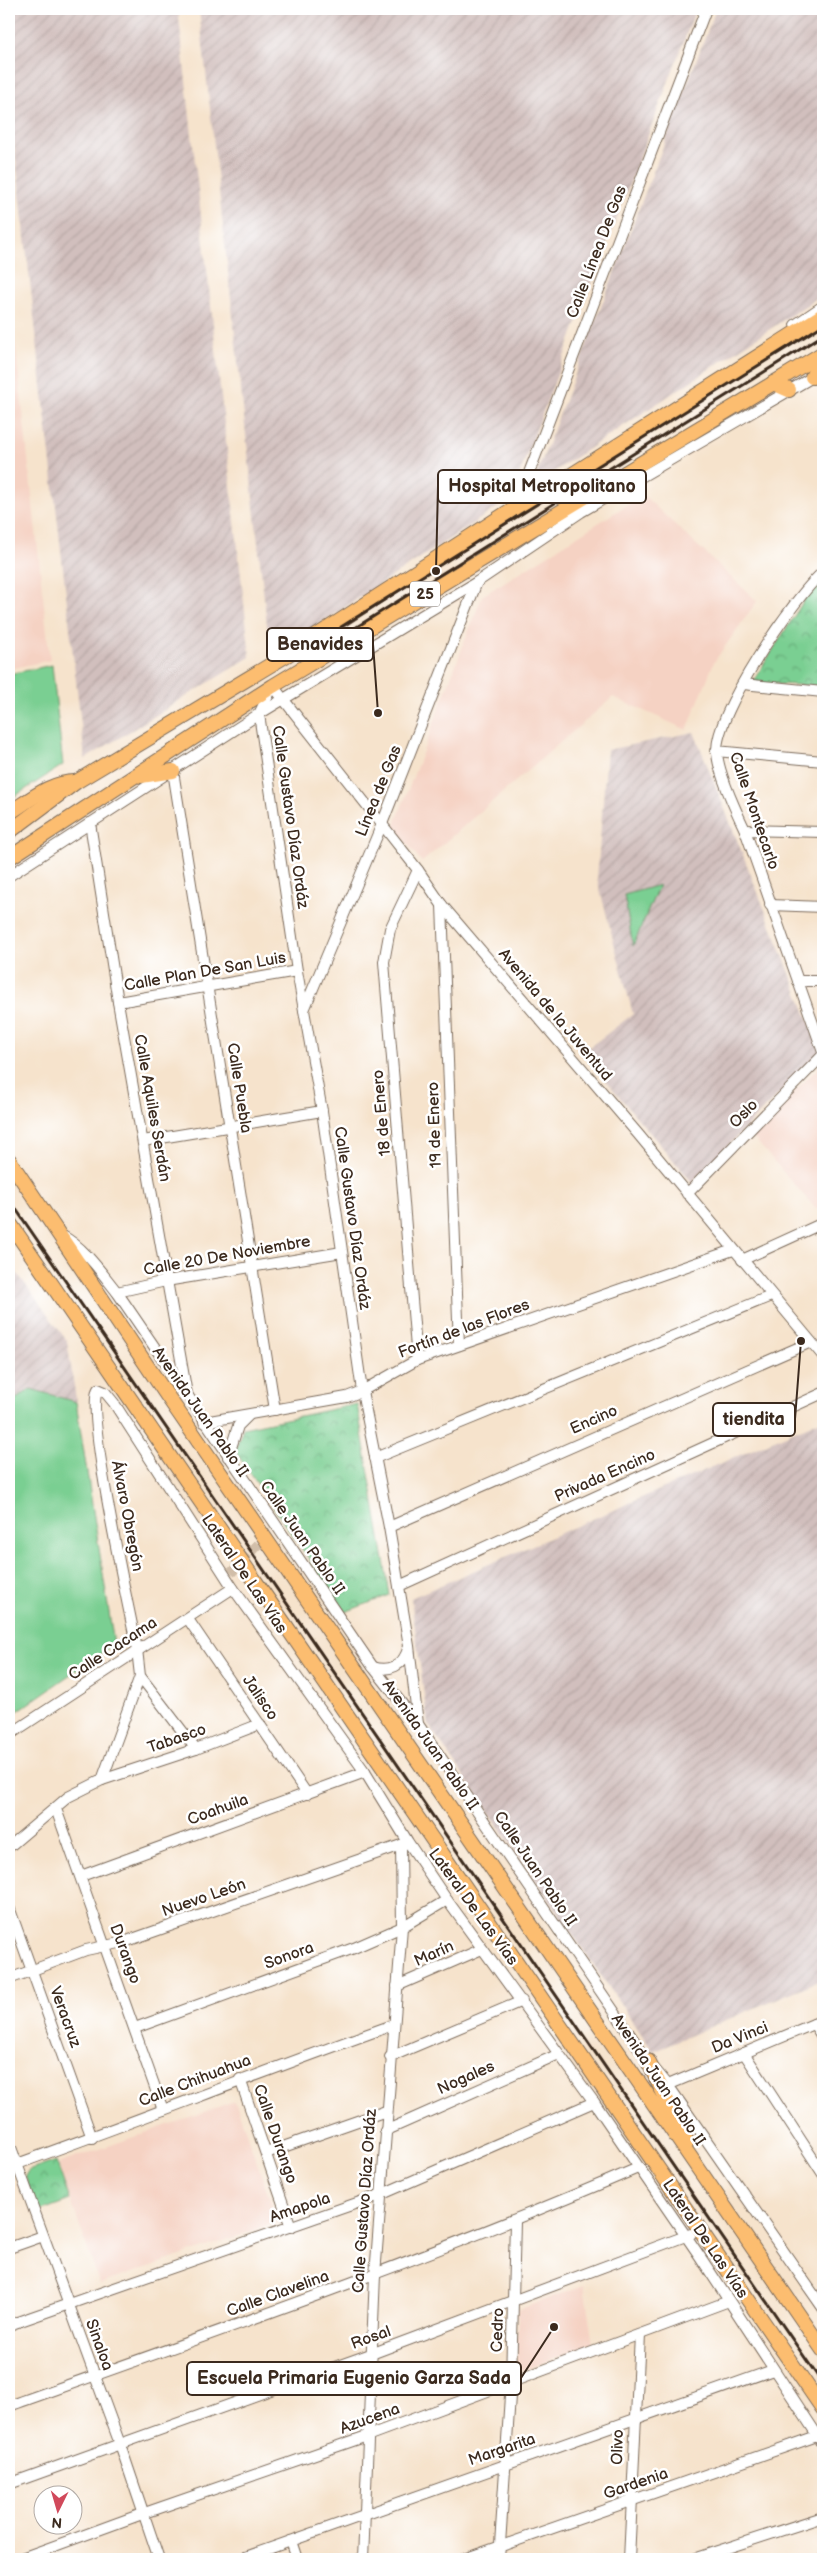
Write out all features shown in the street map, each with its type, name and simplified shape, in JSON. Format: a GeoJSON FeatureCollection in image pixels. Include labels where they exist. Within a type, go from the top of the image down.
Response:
{"type":"FeatureCollection","features":[{"type":"Feature","properties":{"kind":"main road","name":"25"},"geometry":{"type":"LineString","coordinates":[[9,832],[76,782],[288,655],[516,507],[562,481],[823,315]]}},
{"type":"Feature","properties":{"kind":"main road","name":"25"},"geometry":{"type":"LineString","coordinates":[[9,858],[273,686],[773,383],[823,355]]}},
{"type":"Feature","properties":{"kind":"main road"},"geometry":{"type":"LineString","coordinates":[[818,374],[823,355]]}},
{"type":"Feature","properties":{"kind":"main road"},"geometry":{"type":"LineString","coordinates":[[773,383],[789,390]]}},
{"type":"Feature","properties":{"kind":"main road"},"geometry":{"type":"LineString","coordinates":[[135,777],[172,771]]}},
{"type":"Feature","properties":{"kind":"main road"},"geometry":{"type":"LineString","coordinates":[[9,813],[48,787],[64,782],[76,782]]}},
{"type":"Feature","properties":{"kind":"main road","name":"Avenida Juan Pablo II"},"geometry":{"type":"LineString","coordinates":[[9,1160],[823,2350]]}},
{"type":"Feature","properties":{"kind":"main road"},"geometry":{"type":"LineString","coordinates":[[9,1222],[823,2409]]}},
{"type":"Feature","properties":{"kind":"main road"},"geometry":{"type":"LineString","coordinates":[[648,2061],[669,2100],[699,2170]]}},
{"type":"Feature","properties":{"kind":"street","name":"Calle Línea De Gas"},"geometry":{"type":"LineString","coordinates":[[516,507],[706,9]]}},
{"type":"Feature","properties":{"kind":"street"},"geometry":{"type":"LineString","coordinates":[[748,362],[756,351],[823,306]]}},
{"type":"Feature","properties":{"kind":"street"},"geometry":{"type":"LineString","coordinates":[[9,876],[259,714],[477,582],[582,512],[818,374]]}},
{"type":"Feature","properties":{"kind":"street","name":"Calle Montecarlo"},"geometry":{"type":"LineString","coordinates":[[823,572],[801,596],[779,626],[743,684],[726,717],[716,751],[729,795],[745,830],[823,1054]]}},
{"type":"Feature","properties":{"kind":"street","name":"Línea de Gas"},"geometry":{"type":"LineString","coordinates":[[304,1010],[382,824],[477,582]]}},
{"type":"Feature","properties":{"kind":"street"},"geometry":{"type":"LineString","coordinates":[[743,684],[823,692]]}},
{"type":"Feature","properties":{"kind":"street"},"geometry":{"type":"LineString","coordinates":[[259,714],[273,686]]}},
{"type":"Feature","properties":{"kind":"street","name":"Avenida de la Juventud"},"geometry":{"type":"LineString","coordinates":[[273,686],[418,870],[442,905],[823,1356]]}},
{"type":"Feature","properties":{"kind":"street","name":"Calle Gustavo Díaz Ordáz"},"geometry":{"type":"LineString","coordinates":[[259,714],[297,971],[322,1111],[362,1391],[399,1586],[409,1646],[418,1724]]}},
{"type":"Feature","properties":{"kind":"street"},"geometry":{"type":"LineString","coordinates":[[716,751],[823,762]]}},
{"type":"Feature","properties":{"kind":"street","name":"Calle Puebla"},"geometry":{"type":"LineString","coordinates":[[172,771],[275,1410]]}},
{"type":"Feature","properties":{"kind":"street","name":"Calle Aquiles Serdán"},"geometry":{"type":"LineString","coordinates":[[90,823],[118,1002],[188,1398]]}},
{"type":"Feature","properties":{"kind":"street"},"geometry":{"type":"LineString","coordinates":[[745,830],[823,832]]}},
{"type":"Feature","properties":{"kind":"street","name":"18 de Enero"},"geometry":{"type":"LineString","coordinates":[[417,1360],[384,969],[390,929],[418,870]]}},
{"type":"Feature","properties":{"kind":"street","name":"19 de Enero"},"geometry":{"type":"LineString","coordinates":[[442,905],[459,1345]]}},
{"type":"Feature","properties":{"kind":"street"},"geometry":{"type":"LineString","coordinates":[[770,905],[823,907]]}},
{"type":"Feature","properties":{"kind":"street","name":"Calle Plan De San Luis"},"geometry":{"type":"LineString","coordinates":[[118,1002],[297,971]]}},
{"type":"Feature","properties":{"kind":"street"},"geometry":{"type":"LineString","coordinates":[[798,981],[823,981]]}},
{"type":"Feature","properties":{"kind":"street","name":"Oslo"},"geometry":{"type":"LineString","coordinates":[[687,1194],[823,1054]]}},
{"type":"Feature","properties":{"kind":"street"},"geometry":{"type":"LineString","coordinates":[[143,1142],[322,1111]]}},
{"type":"Feature","properties":{"kind":"street"},"geometry":{"type":"LineString","coordinates":[[742,1260],[823,1223]]}},
{"type":"Feature","properties":{"kind":"street","name":"Calle Juan Pablo II"},"geometry":{"type":"LineString","coordinates":[[59,1234],[70,1240],[88,1256],[117,1292],[274,1527],[373,1667],[418,1724],[648,2061],[668,2085],[823,2308]]}},
{"type":"Feature","properties":{"kind":"street","name":"Fortín de las Flores"},"geometry":{"type":"LineString","coordinates":[[204,1422],[347,1397],[362,1391],[417,1360],[733,1250]]}},
{"type":"Feature","properties":{"kind":"street","name":"Calle 20 De Noviembre"},"geometry":{"type":"LineString","coordinates":[[117,1292],[166,1281],[342,1252]]}},
{"type":"Feature","properties":{"kind":"street"},"geometry":{"type":"LineString","coordinates":[[375,1458],[771,1296]]}},
{"type":"Feature","properties":{"kind":"street","name":"Encino"},"geometry":{"type":"LineString","coordinates":[[389,1527],[811,1342]]}},
{"type":"Feature","properties":{"kind":"street","name":"Lateral De Las Vías"},"geometry":{"type":"LineString","coordinates":[[98,1389],[105,1392],[114,1403],[229,1575],[233,1588],[365,1772],[404,1844],[522,2001],[594,2102],[729,2301],[820,2440]]}},
{"type":"Feature","properties":{"kind":"street","name":"Álvaro Obregón"},"geometry":{"type":"LineString","coordinates":[[98,1389],[94,1406],[100,1455],[137,1649],[140,1676]]}},
{"type":"Feature","properties":{"kind":"street","name":"Privada Encino"},"geometry":{"type":"LineString","coordinates":[[399,1586],[823,1393]]}},
{"type":"Feature","properties":{"kind":"street"},"geometry":{"type":"LineString","coordinates":[[228,1457],[238,1426],[250,1414]]}},
{"type":"Feature","properties":{"kind":"street","name":"Calle Cacama"},"geometry":{"type":"LineString","coordinates":[[9,1735],[137,1649],[188,1619],[233,1588]]}},
{"type":"Feature","properties":{"kind":"street","name":"Jalisco"},"geometry":{"type":"LineString","coordinates":[[188,1619],[307,1794]]}},
{"type":"Feature","properties":{"kind":"street"},"geometry":{"type":"LineString","coordinates":[[373,1667],[382,1670],[400,1664],[406,1657],[409,1646]]}},
{"type":"Feature","properties":{"kind":"street"},"geometry":{"type":"LineString","coordinates":[[140,1676],[196,1749]]}},
{"type":"Feature","properties":{"kind":"street"},"geometry":{"type":"LineString","coordinates":[[102,1780],[140,1676]]}},
{"type":"Feature","properties":{"kind":"street","name":"Tabasco"},"geometry":{"type":"LineString","coordinates":[[9,1847],[68,1797],[102,1780],[196,1749],[260,1724]]}},
{"type":"Feature","properties":{"kind":"street","name":"Coahuila"},"geometry":{"type":"LineString","coordinates":[[81,1876],[365,1772]]}},
{"type":"Feature","properties":{"kind":"street","name":"Durango"},"geometry":{"type":"LineString","coordinates":[[56,1809],[163,2110]]}},
{"type":"Feature","properties":{"kind":"street","name":"Calle Gustavo Díaz Ordáz"},"geometry":{"type":"LineString","coordinates":[[363,2559],[375,2275],[390,2057],[402,1927],[404,1844]]}},
{"type":"Feature","properties":{"kind":"street","name":"Nuevo León"},"geometry":{"type":"LineString","coordinates":[[9,1979],[105,1945],[124,1942],[404,1844]]}},
{"type":"Feature","properties":{"kind":"street","name":"Sonora"},"geometry":{"type":"LineString","coordinates":[[135,2028],[354,1948],[402,1927],[447,1900]]}},
{"type":"Feature","properties":{"kind":"street","name":"Veracruz"},"geometry":{"type":"LineString","coordinates":[[9,1907],[92,2138]]}},
{"type":"Feature","properties":{"kind":"street","name":"Marín"},"geometry":{"type":"LineString","coordinates":[[397,1986],[482,1949]]}},
{"type":"Feature","properties":{"kind":"street"},"geometry":{"type":"LineString","coordinates":[[390,2057],[522,2001]]}},
{"type":"Feature","properties":{"kind":"street"},"geometry":{"type":"LineString","coordinates":[[819,2022],[823,2038]]}},
{"type":"Feature","properties":{"kind":"street","name":"Da Vinci"},"geometry":{"type":"LineString","coordinates":[[668,2085],[819,2022]]}},
{"type":"Feature","properties":{"kind":"street","name":"Calle Chihuahua"},"geometry":{"type":"LineString","coordinates":[[13,2166],[92,2138],[240,2079],[393,2025]]}},
{"type":"Feature","properties":{"kind":"street"},"geometry":{"type":"LineString","coordinates":[[744,2053],[823,2174]]}},
{"type":"Feature","properties":{"kind":"street","name":"Nogales"},"geometry":{"type":"LineString","coordinates":[[385,2131],[559,2054]]}},
{"type":"Feature","properties":{"kind":"street","name":"Calle Durango"},"geometry":{"type":"LineString","coordinates":[[240,2079],[291,2227]]}},
{"type":"Feature","properties":{"kind":"street","name":"Amapola"},"geometry":{"type":"LineString","coordinates":[[9,2325],[68,2302],[380,2195],[594,2102]]}},
{"type":"Feature","properties":{"kind":"street"},"geometry":{"type":"LineString","coordinates":[[266,2153],[386,2111]]}},
{"type":"Feature","properties":{"kind":"street","name":"Sinaloa"},"geometry":{"type":"LineString","coordinates":[[9,2142],[13,2166],[68,2302],[120,2444],[142,2514],[159,2559]]}},
{"type":"Feature","properties":{"kind":"street","name":"Calle Clavelina"},"geometry":{"type":"LineString","coordinates":[[9,2406],[375,2275],[515,2221],[638,2168]]}},
{"type":"Feature","properties":{"kind":"street","name":"Cedro"},"geometry":{"type":"LineString","coordinates":[[500,2559],[504,2464],[511,2381],[515,2221]]}},
{"type":"Feature","properties":{"kind":"street","name":"Rosal"},"geometry":{"type":"LineString","coordinates":[[9,2484],[371,2354],[686,2237],[700,2228]]}},
{"type":"Feature","properties":{"kind":"street"},"geometry":{"type":"LineString","coordinates":[[9,2248],[42,2236]]}},
{"type":"Feature","properties":{"kind":"street","name":"Azucena"},"geometry":{"type":"LineString","coordinates":[[19,2559],[367,2436],[729,2301]]}},
{"type":"Feature","properties":{"kind":"street","name":"Olivo"},"geometry":{"type":"LineString","coordinates":[[628,2559],[640,2335]]}},
{"type":"Feature","properties":{"kind":"street","name":"Margarita"},"geometry":{"type":"LineString","coordinates":[[240,2559],[504,2464],[634,2421],[773,2370]]}},
{"type":"Feature","properties":{"kind":"street","name":"Gardenia"},"geometry":{"type":"LineString","coordinates":[[464,2559],[820,2440]]}},
{"type":"Feature","properties":{"kind":"street"},"geometry":{"type":"LineString","coordinates":[[693,2559],[823,2517]]}},
{"type":"Feature","properties":{"kind":"street"},"geometry":{"type":"LineString","coordinates":[[290,2541],[297,2559]]}},
{"type":"Feature","properties":{"kind":"shaded area"},"geometry":{"type":"Polygon","coordinates":[[[9,9],[178,9],[250,657],[85,759],[9,99],[9,9]]]}},
{"type":"Feature","properties":{"kind":"shaded area"},"geometry":{"type":"Polygon","coordinates":[[[199,9],[696,9],[510,499],[292,642],[270,652],[199,9]]]}},
{"type":"Feature","properties":{"kind":"shaded area"},"geometry":{"type":"Polygon","coordinates":[[[716,9],[823,9],[823,294],[532,486],[716,9]]]}},
{"type":"Feature","properties":{"kind":"shaded area"},"geometry":{"type":"Polygon","coordinates":[[[9,285],[50,660],[9,669],[9,285]]]}},
{"type":"Feature","properties":{"kind":"shaded area"},"geometry":{"type":"Polygon","coordinates":[[[643,495],[757,601],[714,662],[687,730],[613,697],[422,862],[394,827],[482,596],[643,495]]]}},
{"type":"Feature","properties":{"kind":"shaded area"},"geometry":{"type":"Polygon","coordinates":[[[694,732],[821,1051],[692,1182],[582,1053],[633,1014],[597,879],[607,750],[694,732]]]}},
{"type":"Feature","properties":{"kind":"shaded area"},"geometry":{"type":"Polygon","coordinates":[[[823,1063],[823,1207],[816,1209],[751,1135],[823,1063]]]}},
{"type":"Feature","properties":{"kind":"shaded area"},"geometry":{"type":"Polygon","coordinates":[[[9,1262],[67,1341],[114,1644],[9,1717],[9,1262]]]}},
{"type":"Feature","properties":{"kind":"shaded area"},"geometry":{"type":"Polygon","coordinates":[[[823,1419],[823,1979],[653,2051],[428,1724],[411,1598],[823,1419]]]}},
{"type":"Feature","properties":{"kind":"shaded area"},"geometry":{"type":"Polygon","coordinates":[[[235,2101],[278,2222],[100,2284],[58,2164],[235,2101]]]}},
{"type":"Feature","properties":{"kind":"shaded area"},"geometry":{"type":"Polygon","coordinates":[[[584,2285],[593,2344],[516,2373],[518,2310],[584,2285]]]}},
{"type":"Feature","properties":{"kind":"green space"},"geometry":{"type":"Polygon","coordinates":[[[823,582],[823,686],[752,683],[808,594],[823,582]]]}},
{"type":"Feature","properties":{"kind":"green space"},"geometry":{"type":"Polygon","coordinates":[[[52,665],[63,765],[9,800],[9,674],[52,665]]]}},
{"type":"Feature","properties":{"kind":"green space"},"geometry":{"type":"Polygon","coordinates":[[[659,885],[633,946],[624,895],[659,885]]]}},
{"type":"Feature","properties":{"kind":"green space"},"geometry":{"type":"Polygon","coordinates":[[[31,1389],[76,1402],[114,1644],[9,1717],[9,1404],[31,1389]]]}},
{"type":"Feature","properties":{"kind":"green space"},"geometry":{"type":"Polygon","coordinates":[[[357,1404],[390,1595],[345,1612],[235,1451],[243,1428],[357,1404]]]}},
{"type":"Feature","properties":{"kind":"green space"},"geometry":{"type":"Polygon","coordinates":[[[56,2161],[70,2200],[37,2212],[25,2176],[28,2171],[56,2161]]]}},
{"type":"Feature","properties":{"kind":"tunnel"},"geometry":{"type":"LineString","coordinates":[[231,1573],[272,1529]]}},
{"type":"Feature","properties":{"kind":"railway"},"geometry":{"type":"LineString","coordinates":[[341,627],[823,325]]}},
{"type":"Feature","properties":{"kind":"railway"},"geometry":{"type":"LineString","coordinates":[[339,638],[823,335]]}},
{"type":"Feature","properties":{"kind":"railway"},"geometry":{"type":"LineString","coordinates":[[9,1199],[823,2384]]}},
{"type":"Feature","properties":{"kind":"place","name":"Hospital Metropolitano"},"geometry":{"type":"Point","coordinates":[436,571]}},
{"type":"Feature","properties":{"kind":"place","name":"Benavides"},"geometry":{"type":"Point","coordinates":[378,713]}},
{"type":"Feature","properties":{"kind":"place","name":"tiendita"},"geometry":{"type":"Point","coordinates":[801,1341]}},
{"type":"Feature","properties":{"kind":"place","name":"Escuela Primaria Eugenio Garza Sada"},"geometry":{"type":"Point","coordinates":[554,2327]}}]}
